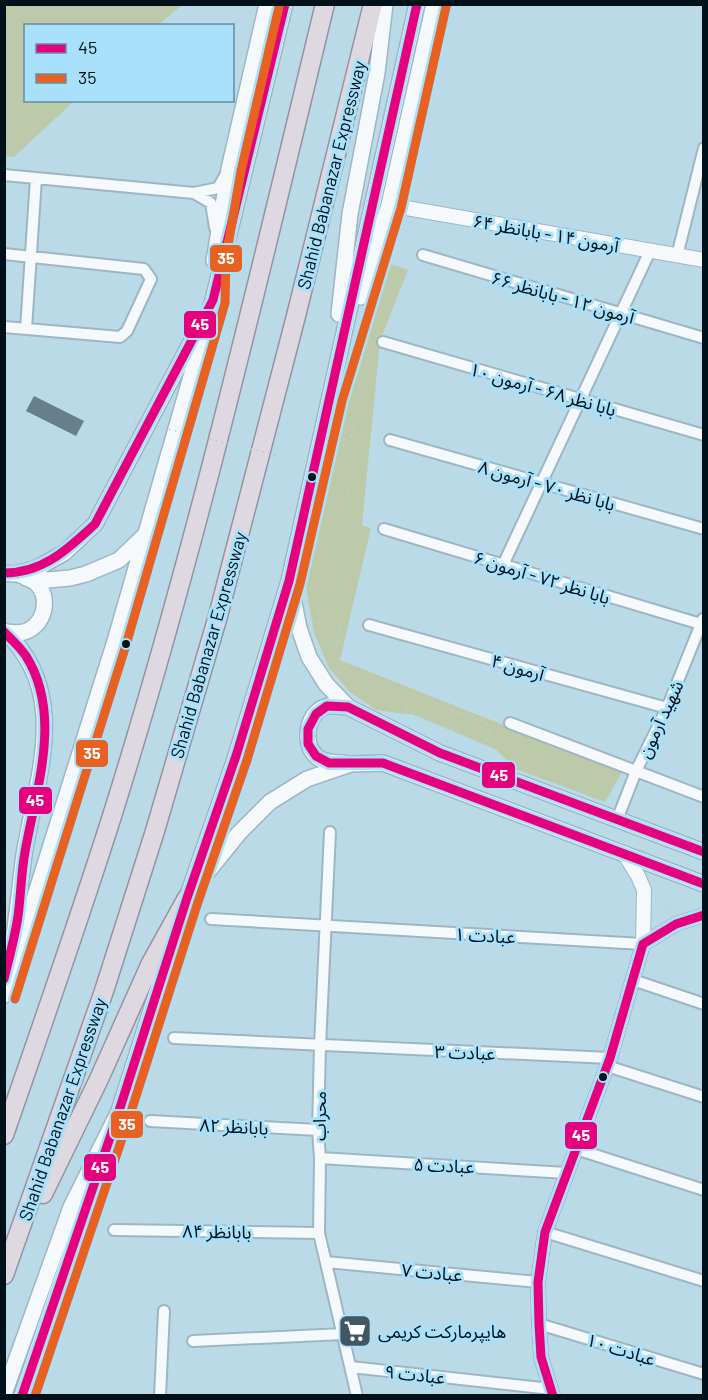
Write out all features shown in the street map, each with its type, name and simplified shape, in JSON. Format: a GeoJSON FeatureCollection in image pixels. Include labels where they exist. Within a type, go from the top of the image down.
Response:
{"type":"FeatureCollection","features":[{"type":"Feature","properties":{"kind":"highway"},"geometry":{"type":"LineString","coordinates":[[4,1135],[112,814],[173,604],[233,385],[325,4]]}},
{"type":"Feature","properties":{"kind":"highway","name":"Shahid Babanazar Expressway"},"geometry":{"type":"LineString","coordinates":[[6,1272],[104,991],[155,831],[218,616],[373,4]]}},
{"type":"Feature","properties":{"kind":"highway"},"geometry":{"type":"LineString","coordinates":[[6,1272],[99,1079],[151,963],[187,898]]}},
{"type":"Feature","properties":{"kind":"main road"},"geometry":{"type":"LineString","coordinates":[[9,573],[35,569],[64,553],[95,524],[213,300],[214,256],[229,169],[267,4]]}},
{"type":"Feature","properties":{"kind":"main road"},"geometry":{"type":"LineString","coordinates":[[4,995],[112,652],[213,300],[285,4]]}},
{"type":"Feature","properties":{"kind":"main road"},"geometry":{"type":"LineString","coordinates":[[330,398],[350,214],[377,73],[385,4]]}},
{"type":"Feature","properties":{"kind":"main road"},"geometry":{"type":"LineString","coordinates":[[22,1395],[236,756],[289,580],[417,4]]}},
{"type":"Feature","properties":{"kind":"main road"},"geometry":{"type":"LineString","coordinates":[[330,398],[389,205],[434,4]]}},
{"type":"Feature","properties":{"kind":"main road"},"geometry":{"type":"LineString","coordinates":[[9,573],[48,580],[86,574],[119,560],[146,535]]}},
{"type":"Feature","properties":{"kind":"main road"},"geometry":{"type":"LineString","coordinates":[[5,631],[18,633],[30,630],[39,622],[44,611],[45,599],[36,582],[9,573]]}},
{"type":"Feature","properties":{"kind":"main road"},"geometry":{"type":"LineString","coordinates":[[289,580],[299,628],[309,657],[326,684],[348,707],[440,753],[704,852]]}},
{"type":"Feature","properties":{"kind":"main road"},"geometry":{"type":"LineString","coordinates":[[4,981],[18,917],[24,855],[42,763],[46,723],[40,688],[27,656],[5,631]]}},
{"type":"Feature","properties":{"kind":"main road"},"geometry":{"type":"LineString","coordinates":[[348,707],[327,706],[316,714],[308,729],[308,744],[316,756],[329,763],[383,763],[704,884]]}},
{"type":"Feature","properties":{"kind":"main road"},"geometry":{"type":"LineString","coordinates":[[187,898],[239,833],[270,802],[307,779],[351,764]]}},
{"type":"Feature","properties":{"kind":"main road"},"geometry":{"type":"LineString","coordinates":[[4,1394],[71,1207],[119,1111]]}},
{"type":"Feature","properties":{"kind":"street"},"geometry":{"type":"LineString","coordinates":[[677,256],[704,148]]}},
{"type":"Feature","properties":{"kind":"street"},"geometry":{"type":"LineString","coordinates":[[4,174],[194,194],[218,188],[229,169]]}},
{"type":"Feature","properties":{"kind":"street"},"geometry":{"type":"LineString","coordinates":[[27,329],[36,178]]}},
{"type":"Feature","properties":{"kind":"street"},"geometry":{"type":"LineString","coordinates":[[194,194],[211,203],[216,222],[214,256]]}},
{"type":"Feature","properties":{"kind":"street","name":"آرمون ۱۴ - بابانظر ۶۴"},"geometry":{"type":"LineString","coordinates":[[389,205],[704,260]]}},
{"type":"Feature","properties":{"kind":"street"},"geometry":{"type":"LineString","coordinates":[[503,565],[650,251]]}},
{"type":"Feature","properties":{"kind":"street"},"geometry":{"type":"LineString","coordinates":[[4,254],[144,269],[151,279],[127,331],[120,337],[4,327]]}},
{"type":"Feature","properties":{"kind":"street","name":"آرمون ۱۲ - بابانظر ۶۶"},"geometry":{"type":"LineString","coordinates":[[423,255],[704,338]]}},
{"type":"Feature","properties":{"kind":"street","name":"بابا نظر ۶۸ - آرمون ۱۰"},"geometry":{"type":"LineString","coordinates":[[383,342],[704,435]]}},
{"type":"Feature","properties":{"kind":"street","name":"بابا نظر ۷۰ - آرمون ۸"},"geometry":{"type":"LineString","coordinates":[[390,440],[704,529]]}},
{"type":"Feature","properties":{"kind":"street","name":"بابا نظر ۷۲ - آرمون ۶"},"geometry":{"type":"LineString","coordinates":[[384,529],[703,622]]}},
{"type":"Feature","properties":{"kind":"street","name":"شهید آرمون"},"geometry":{"type":"LineString","coordinates":[[617,820],[636,771],[667,708],[703,622]]}},
{"type":"Feature","properties":{"kind":"street","name":"آرمون ۴"},"geometry":{"type":"LineString","coordinates":[[369,625],[667,708]]}},
{"type":"Feature","properties":{"kind":"street"},"geometry":{"type":"LineString","coordinates":[[510,723],[704,797]]}},
{"type":"Feature","properties":{"kind":"street","name":"محراب"},"geometry":{"type":"LineString","coordinates":[[330,832],[320,1046],[319,1233],[357,1395]]}},
{"type":"Feature","properties":{"kind":"street"},"geometry":{"type":"LineString","coordinates":[[552,1392],[542,1357],[539,1324],[538,1282],[545,1232],[608,1062],[643,944],[644,890],[624,853]]}},
{"type":"Feature","properties":{"kind":"street"},"geometry":{"type":"LineString","coordinates":[[643,944],[676,924],[704,915]]}},
{"type":"Feature","properties":{"kind":"street","name":"عبادت ۱"},"geometry":{"type":"LineString","coordinates":[[211,919],[643,944]]}},
{"type":"Feature","properties":{"kind":"street"},"geometry":{"type":"LineString","coordinates":[[633,980],[704,1004]]}},
{"type":"Feature","properties":{"kind":"street","name":"عبادت ۳"},"geometry":{"type":"LineString","coordinates":[[174,1038],[608,1062],[704,1097]]}},
{"type":"Feature","properties":{"kind":"street","name":"بابانظر ۸۲"},"geometry":{"type":"LineString","coordinates":[[150,1121],[318,1130]]}},
{"type":"Feature","properties":{"kind":"street"},"geometry":{"type":"LineString","coordinates":[[576,1149],[704,1190]]}},
{"type":"Feature","properties":{"kind":"street","name":"عبادت ۵"},"geometry":{"type":"LineString","coordinates":[[320,1158],[567,1173]]}},
{"type":"Feature","properties":{"kind":"street","name":"بابانظر ۸۴"},"geometry":{"type":"LineString","coordinates":[[114,1230],[319,1233]]}},
{"type":"Feature","properties":{"kind":"street"},"geometry":{"type":"LineString","coordinates":[[545,1232],[704,1281]]}},
{"type":"Feature","properties":{"kind":"street","name":"عبادت ۷"},"geometry":{"type":"LineString","coordinates":[[326,1262],[538,1282]]}},
{"type":"Feature","properties":{"kind":"street"},"geometry":{"type":"LineString","coordinates":[[160,1395],[164,1311]]}},
{"type":"Feature","properties":{"kind":"street","name":"عبادت ۱۰"},"geometry":{"type":"LineString","coordinates":[[539,1324],[704,1374]]}},
{"type":"Feature","properties":{"kind":"street"},"geometry":{"type":"LineString","coordinates":[[193,1341],[343,1334]]}},
{"type":"Feature","properties":{"kind":"street","name":"عبادت ۹"},"geometry":{"type":"LineString","coordinates":[[351,1367],[552,1392]]}},
{"type":"Feature","properties":{"kind":"path"},"geometry":{"type":"LineString","coordinates":[[345,434],[352,436],[360,386],[364,387],[369,360],[366,358],[369,345],[364,342],[363,332],[366,310]]}},
{"type":"Feature","properties":{"kind":"path"},"geometry":{"type":"LineString","coordinates":[[140,398],[134,421],[330,468],[335,449],[345,434]]}},
{"type":"Feature","properties":{"kind":"path"},"geometry":{"type":"LineString","coordinates":[[345,434],[338,472],[351,476],[332,580],[320,604],[319,621],[335,654],[362,688],[385,698],[399,694],[410,699],[406,711],[452,730],[459,714]]}},
{"type":"Feature","properties":{"kind":"path"},"geometry":{"type":"LineString","coordinates":[[298,535],[338,546]]}},
{"type":"Feature","properties":{"kind":"path"},"geometry":{"type":"LineString","coordinates":[[332,580],[349,585],[335,654]]}},
{"type":"Feature","properties":{"kind":"path"},"geometry":{"type":"LineString","coordinates":[[299,628],[319,621]]}},
{"type":"Feature","properties":{"kind":"path"},"geometry":{"type":"LineString","coordinates":[[429,720],[435,703],[459,714],[486,722],[490,736],[488,741]]}},
{"type":"Feature","properties":{"kind":"path"},"geometry":{"type":"LineString","coordinates":[[4,787],[37,790]]}},
{"type":"Feature","properties":{"kind":"path"},"geometry":{"type":"LineString","coordinates":[[666,908],[677,874]]}},
{"type":"Feature","properties":{"kind":"green space"},"geometry":{"type":"Polygon","coordinates":[[[5,4],[182,5],[159,24],[24,24],[24,102],[73,102],[14,157],[5,156],[5,4]]]}},
{"type":"Feature","properties":{"kind":"green space"},"geometry":{"type":"Polygon","coordinates":[[[383,261],[408,270],[380,341],[362,525],[371,528],[340,660],[622,772],[605,802],[516,769],[495,749],[414,715],[376,710],[349,691],[329,668],[314,633],[307,593],[305,556],[339,391],[383,261]]]}},
{"type":"Feature","properties":{"kind":"building"},"geometry":{"type":"Polygon","coordinates":[[[34,396],[84,421],[76,436],[26,411],[34,396]]]}},
{"type":"Feature","properties":{"kind":"transit line","name":"45"},"geometry":{"type":"LineString","coordinates":[[4,573],[18,572],[43,564],[65,550],[95,524],[213,300],[285,4]]}},
{"type":"Feature","properties":{"kind":"transit line","name":"45"},"geometry":{"type":"LineString","coordinates":[[22,1396],[236,756],[289,581],[417,4]]}},
{"type":"Feature","properties":{"kind":"transit line","name":"35"},"geometry":{"type":"LineString","coordinates":[[15,999],[126,645],[225,303],[226,257],[241,171],[279,7]]}},
{"type":"Feature","properties":{"kind":"transit line","name":"35"},"geometry":{"type":"LineString","coordinates":[[35,1396],[247,760],[300,584],[342,401],[401,208],[446,7]]}},
{"type":"Feature","properties":{"kind":"transit line","name":"45"},"geometry":{"type":"LineString","coordinates":[[4,632],[26,656],[37,679],[43,703],[45,727],[44,752],[24,860],[17,924],[4,979]]}},
{"type":"Feature","properties":{"kind":"transit line","name":"45"},"geometry":{"type":"LineString","coordinates":[[704,852],[440,753],[348,707],[327,706],[316,714],[308,729],[308,744],[316,756],[329,763],[383,763],[704,884]]}},
{"type":"Feature","properties":{"kind":"transit line","name":"45"},"geometry":{"type":"LineString","coordinates":[[553,1396],[541,1357],[539,1324],[538,1282],[545,1232],[610,1058],[643,944],[676,924],[704,915]]}},
{"type":"Feature","properties":{"kind":"place","name":"هایپرمارکت کریمی"},"geometry":{"type":"Point","coordinates":[355,1331]}}]}
